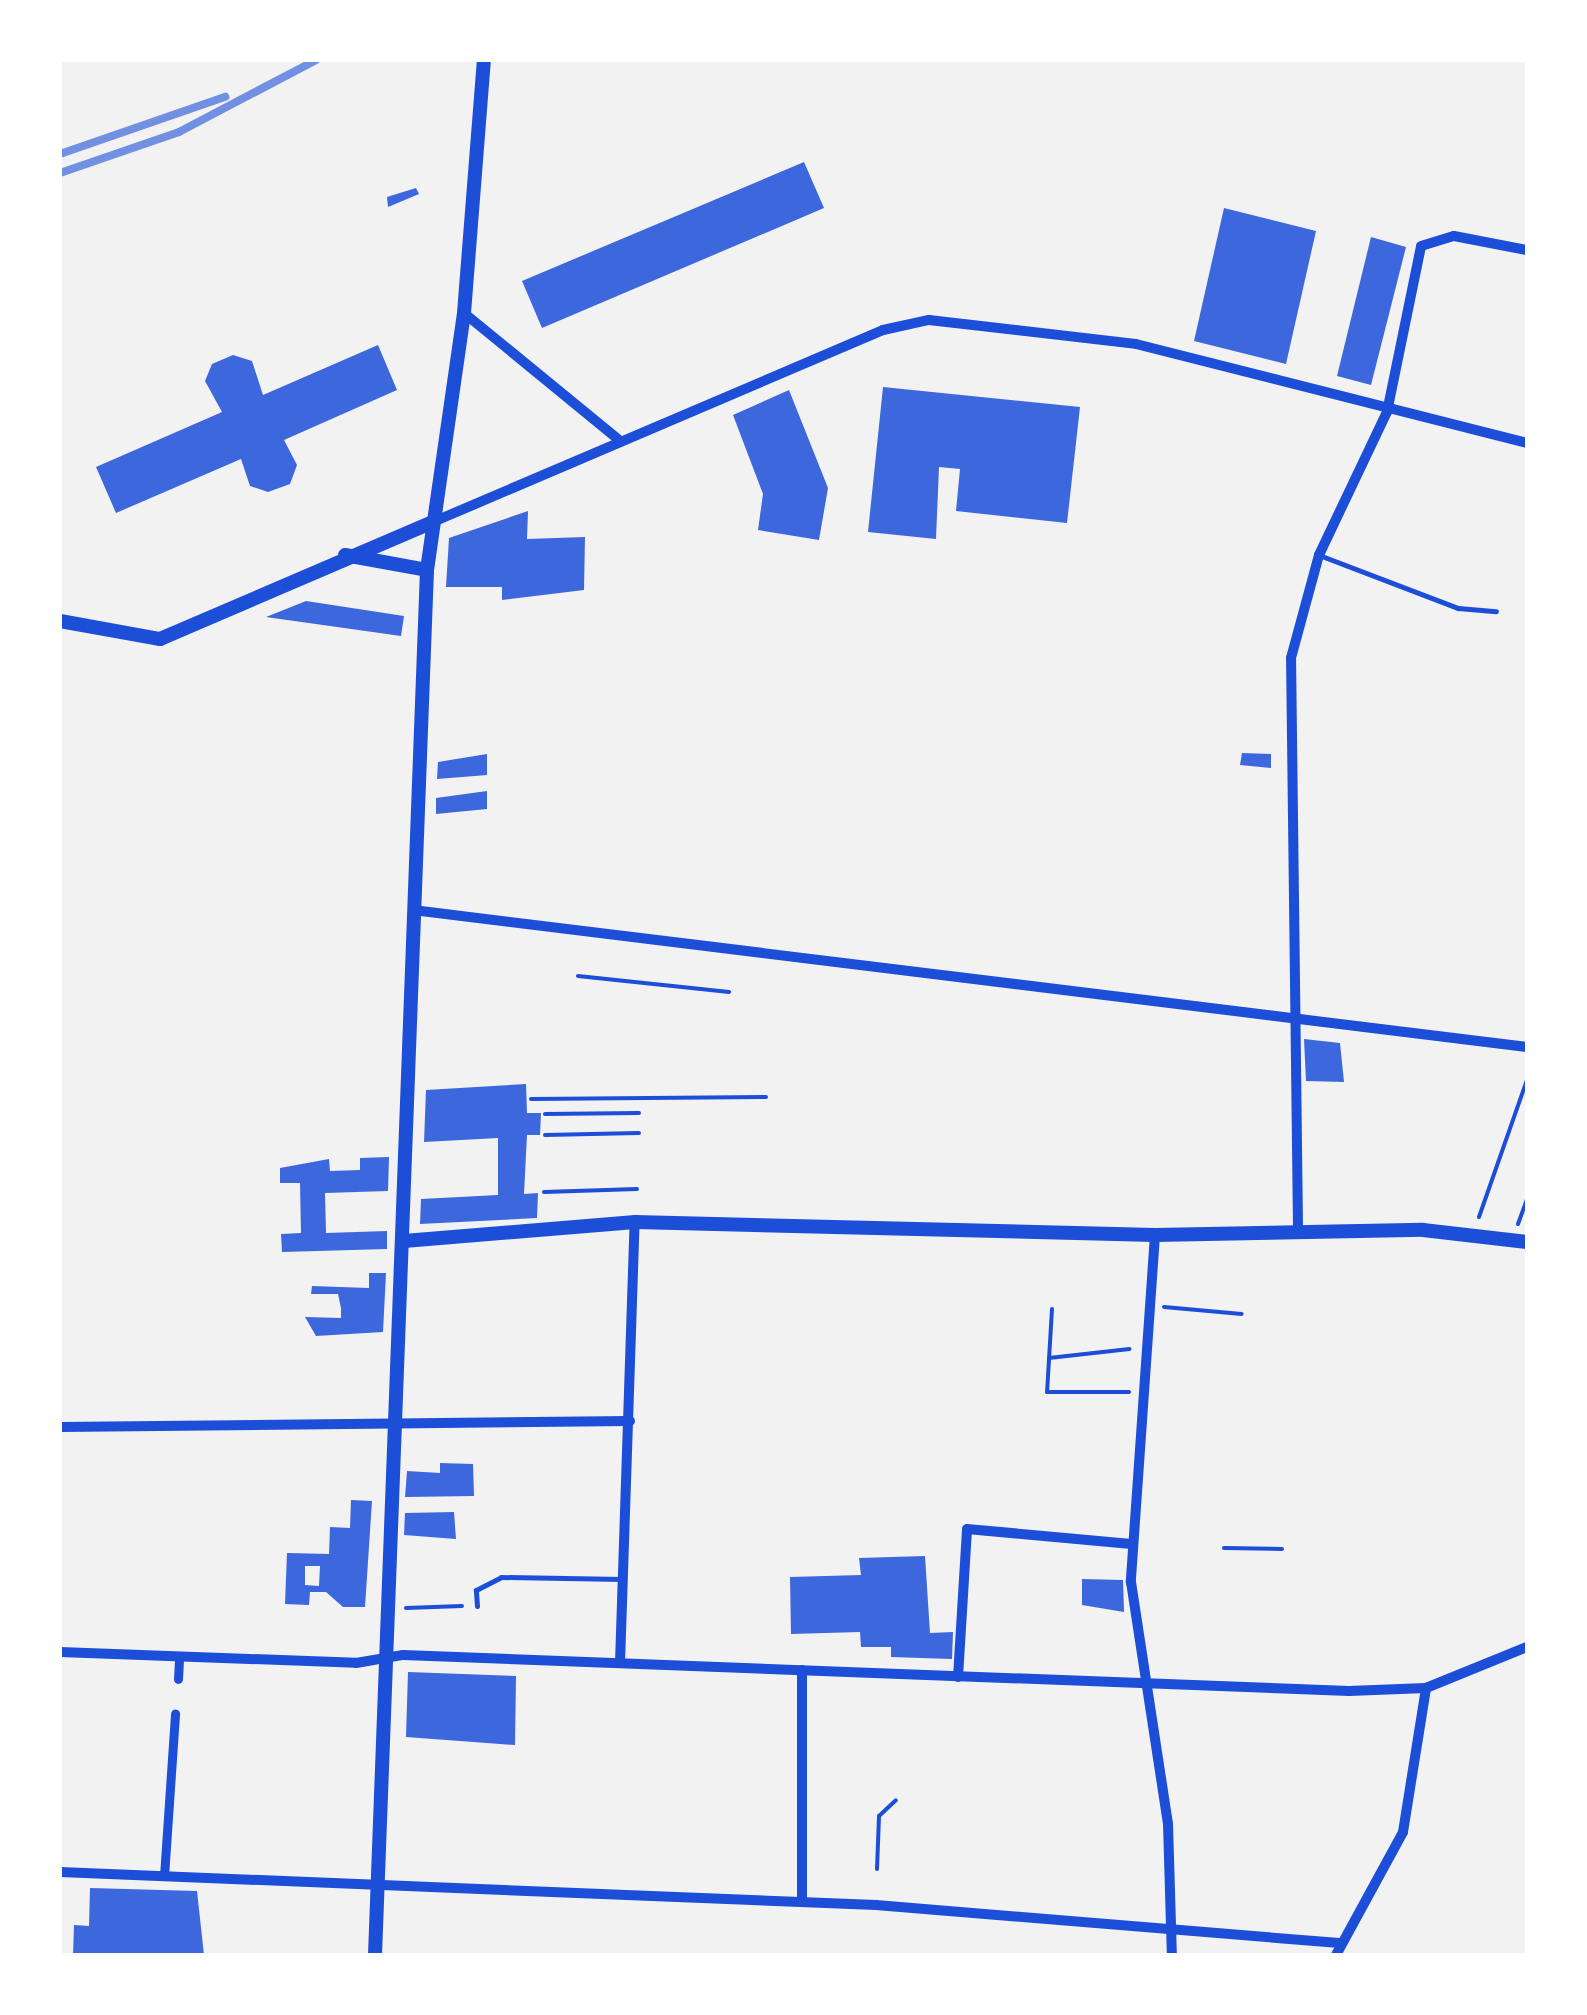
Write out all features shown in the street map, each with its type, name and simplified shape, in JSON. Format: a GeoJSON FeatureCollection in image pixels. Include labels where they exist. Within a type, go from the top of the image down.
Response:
{"type":"FeatureCollection","features":[{"type":"Feature","properties":{"kind":"street"},"geometry":{"type":"LineString","coordinates":[[375,1955],[426,570],[464,313],[484,60]]}},
{"type":"Feature","properties":{"kind":"street"},"geometry":{"type":"LineString","coordinates":[[1298,1228],[1286,704],[1319,555],[1344,496],[1388,412],[1426,240],[1527,250]]}},
{"type":"Feature","properties":{"kind":"street"},"geometry":{"type":"LineString","coordinates":[[464,313],[618,440]]}},
{"type":"Feature","properties":{"kind":"street"},"geometry":{"type":"LineString","coordinates":[[60,621],[160,639],[344,555],[431,523],[618,440],[929,320],[1149,346],[1388,412],[1527,443]]}},
{"type":"Feature","properties":{"kind":"street"},"geometry":{"type":"LineString","coordinates":[[344,555],[426,570]]}},
{"type":"Feature","properties":{"kind":"street"},"geometry":{"type":"LineString","coordinates":[[413,910],[1294,1024],[1527,1047]]}},
{"type":"Feature","properties":{"kind":"street"},"geometry":{"type":"LineString","coordinates":[[404,1241],[635,1222],[1156,1235],[1298,1228],[1474,1231],[1520,1240]]}},
{"type":"Feature","properties":{"kind":"street"},"geometry":{"type":"LineString","coordinates":[[620,1663],[635,1222]]}},
{"type":"Feature","properties":{"kind":"street"},"geometry":{"type":"LineString","coordinates":[[1156,1235],[1131,1544],[1144,1684],[1176,1926],[1172,1955]]}},
{"type":"Feature","properties":{"kind":"street"},"geometry":{"type":"LineString","coordinates":[[60,1427],[395,1428],[630,1421]]}},
{"type":"Feature","properties":{"kind":"street"},"geometry":{"type":"LineString","coordinates":[[958,1677],[967,1529],[1131,1544]]}},
{"type":"Feature","properties":{"kind":"street"},"geometry":{"type":"LineString","coordinates":[[60,1652],[179,1658],[620,1663],[1144,1684],[1426,1688],[1527,1647]]}},
{"type":"Feature","properties":{"kind":"street"},"geometry":{"type":"LineString","coordinates":[[178,1680],[179,1658]]}},
{"type":"Feature","properties":{"kind":"street"},"geometry":{"type":"LineString","coordinates":[[802,1670],[802,1902]]}},
{"type":"Feature","properties":{"kind":"street"},"geometry":{"type":"LineString","coordinates":[[60,1872],[802,1902],[1176,1926],[1337,1949],[1403,1832],[1426,1688]]}},
{"type":"Feature","properties":{"kind":"street"},"geometry":{"type":"LineString","coordinates":[[164,1876],[176,1713]]}},
{"type":"Feature","properties":{"kind":"lane"},"geometry":{"type":"LineString","coordinates":[[1319,555],[1458,608],[1496,611]]}},
{"type":"Feature","properties":{"kind":"lane"},"geometry":{"type":"LineString","coordinates":[[476,1606],[476,1590],[501,1577],[624,1579]]}},
{"type":"Feature","properties":{"kind":"path"},"geometry":{"type":"LineString","coordinates":[[578,976],[729,992]]}},
{"type":"Feature","properties":{"kind":"path"},"geometry":{"type":"LineString","coordinates":[[1474,1231],[1527,1080]]}},
{"type":"Feature","properties":{"kind":"path"},"geometry":{"type":"LineString","coordinates":[[531,1099],[766,1098]]}},
{"type":"Feature","properties":{"kind":"path"},"geometry":{"type":"LineString","coordinates":[[546,1114],[640,1113]]}},
{"type":"Feature","properties":{"kind":"path"},"geometry":{"type":"LineString","coordinates":[[545,1135],[639,1132]]}},
{"type":"Feature","properties":{"kind":"path"},"geometry":{"type":"LineString","coordinates":[[544,1192],[636,1189]]}},
{"type":"Feature","properties":{"kind":"path"},"geometry":{"type":"LineString","coordinates":[[1520,1240],[1527,1199]]}},
{"type":"Feature","properties":{"kind":"path"},"geometry":{"type":"LineString","coordinates":[[1149,1306],[1242,1314]]}},
{"type":"Feature","properties":{"kind":"path"},"geometry":{"type":"LineString","coordinates":[[1052,1309],[1047,1392],[1142,1392]]}},
{"type":"Feature","properties":{"kind":"path"},"geometry":{"type":"LineString","coordinates":[[1049,1358],[1146,1348]]}},
{"type":"Feature","properties":{"kind":"path"},"geometry":{"type":"LineString","coordinates":[[1224,1548],[1282,1549]]}},
{"type":"Feature","properties":{"kind":"path"},"geometry":{"type":"LineString","coordinates":[[386,1608],[476,1606]]}},
{"type":"Feature","properties":{"kind":"path"},"geometry":{"type":"LineString","coordinates":[[877,1869],[879,1816],[896,1800]]}},
{"type":"Feature","properties":{"kind":"building"},"geometry":{"type":"Polygon","coordinates":[[[804,162],[824,208],[542,328],[522,281],[804,162]]]}},
{"type":"Feature","properties":{"kind":"building"},"geometry":{"type":"Polygon","coordinates":[[[416,188],[419,194],[388,207],[387,197],[416,188]]]}},
{"type":"Feature","properties":{"kind":"building"},"geometry":{"type":"Polygon","coordinates":[[[1224,208],[1316,231],[1286,364],[1194,341],[1224,208]]]}},
{"type":"Feature","properties":{"kind":"building"},"geometry":{"type":"Polygon","coordinates":[[[1371,237],[1406,247],[1371,385],[1337,376],[1371,237]]]}},
{"type":"Feature","properties":{"kind":"building"},"geometry":{"type":"Polygon","coordinates":[[[378,345],[397,390],[284,440],[297,465],[290,484],[268,492],[250,486],[241,459],[116,513],[96,467],[222,412],[205,381],[212,364],[233,355],[252,361],[263,395],[378,345]]]}},
{"type":"Feature","properties":{"kind":"building"},"geometry":{"type":"Polygon","coordinates":[[[883,387],[1080,407],[1067,523],[956,511],[960,469],[939,467],[936,539],[868,532],[883,387]]]}},
{"type":"Feature","properties":{"kind":"building"},"geometry":{"type":"Polygon","coordinates":[[[789,390],[828,488],[819,540],[758,530],[763,494],[733,415],[789,390]]]}},
{"type":"Feature","properties":{"kind":"building"},"geometry":{"type":"Polygon","coordinates":[[[528,511],[527,539],[585,537],[584,590],[502,600],[502,587],[446,587],[449,538],[528,511]]]}},
{"type":"Feature","properties":{"kind":"building"},"geometry":{"type":"Polygon","coordinates":[[[306,601],[404,616],[401,636],[266,617],[306,601]]]}},
{"type":"Feature","properties":{"kind":"building"},"geometry":{"type":"Polygon","coordinates":[[[1242,753],[1271,754],[1271,768],[1240,765],[1242,753]]]}},
{"type":"Feature","properties":{"kind":"building"},"geometry":{"type":"Polygon","coordinates":[[[487,754],[487,775],[437,779],[438,762],[487,754]]]}},
{"type":"Feature","properties":{"kind":"building"},"geometry":{"type":"Polygon","coordinates":[[[487,791],[487,809],[436,814],[436,798],[487,791]]]}},
{"type":"Feature","properties":{"kind":"building"},"geometry":{"type":"Polygon","coordinates":[[[1304,1039],[1340,1043],[1344,1082],[1306,1081],[1304,1039]]]}},
{"type":"Feature","properties":{"kind":"building"},"geometry":{"type":"Polygon","coordinates":[[[526,1084],[527,1113],[541,1113],[540,1135],[527,1135],[524,1194],[538,1193],[537,1218],[420,1224],[421,1199],[498,1195],[498,1138],[424,1142],[426,1090],[526,1084]]]}},
{"type":"Feature","properties":{"kind":"building"},"geometry":{"type":"Polygon","coordinates":[[[389,1157],[388,1191],[325,1193],[326,1233],[387,1231],[387,1249],[282,1252],[281,1234],[301,1233],[300,1183],[280,1183],[280,1168],[329,1159],[330,1171],[360,1170],[360,1158],[389,1157]]]}},
{"type":"Feature","properties":{"kind":"building"},"geometry":{"type":"Polygon","coordinates":[[[369,1273],[386,1273],[383,1332],[316,1336],[305,1317],[341,1318],[341,1308],[338,1294],[311,1294],[312,1286],[369,1288],[369,1273]]]}},
{"type":"Feature","properties":{"kind":"building"},"geometry":{"type":"Polygon","coordinates":[[[440,1463],[473,1464],[474,1496],[405,1497],[407,1471],[440,1473],[440,1463]]]}},
{"type":"Feature","properties":{"kind":"building"},"geometry":{"type":"Polygon","coordinates":[[[351,1500],[372,1501],[365,1607],[343,1607],[326,1592],[310,1592],[309,1605],[285,1604],[287,1553],[329,1554],[330,1527],[350,1528],[351,1500]],[[305,1566],[305,1585],[319,1586],[320,1566],[305,1566]]]}},
{"type":"Feature","properties":{"kind":"building"},"geometry":{"type":"Polygon","coordinates":[[[454,1512],[456,1539],[404,1535],[405,1513],[454,1512]]]}},
{"type":"Feature","properties":{"kind":"building"},"geometry":{"type":"Polygon","coordinates":[[[925,1556],[930,1633],[953,1632],[952,1659],[891,1657],[891,1647],[861,1647],[860,1632],[791,1634],[790,1577],[861,1575],[859,1558],[925,1556]]]}},
{"type":"Feature","properties":{"kind":"building"},"geometry":{"type":"Polygon","coordinates":[[[1082,1579],[1123,1580],[1124,1612],[1082,1605],[1082,1579]]]}},
{"type":"Feature","properties":{"kind":"building"},"geometry":{"type":"Polygon","coordinates":[[[408,1672],[516,1676],[515,1745],[406,1737],[408,1672]]]}},
{"type":"Feature","properties":{"kind":"building"},"geometry":{"type":"Polygon","coordinates":[[[90,1888],[197,1891],[204,1955],[73,1955],[74,1925],[89,1926],[90,1888]]]}},
{"type":"Feature","properties":{"kind":"railway"},"geometry":{"type":"LineString","coordinates":[[60,173],[179,132],[316,60]]}},
{"type":"Feature","properties":{"kind":"railway"},"geometry":{"type":"LineString","coordinates":[[60,154],[225,97]]}}]}
